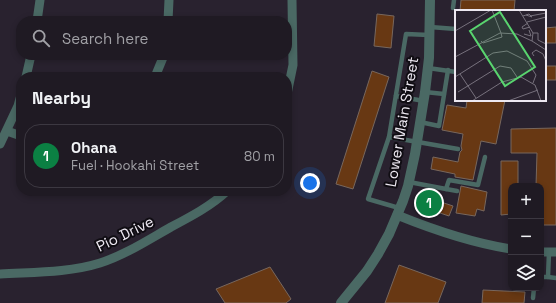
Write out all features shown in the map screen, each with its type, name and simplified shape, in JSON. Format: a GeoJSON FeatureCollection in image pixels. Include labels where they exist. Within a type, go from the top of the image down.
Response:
{"type":"FeatureCollection","features":[{"type":"Feature","properties":{"kind":"street"},"geometry":{"type":"LineString","coordinates":[[38,16],[40,0]]}},
{"type":"Feature","properties":{"kind":"street"},"geometry":{"type":"LineString","coordinates":[[168,16],[169,0]]}},
{"type":"Feature","properties":{"kind":"street"},"geometry":{"type":"LineString","coordinates":[[292,0],[293,65],[292,72]]}},
{"type":"Feature","properties":{"kind":"street","name":"Lower Main Street"},"geometry":{"type":"LineString","coordinates":[[341,303],[378,254],[399,212],[409,182],[428,68],[430,0]]}},
{"type":"Feature","properties":{"kind":"street"},"geometry":{"type":"LineString","coordinates":[[27,72],[30,60]]}},
{"type":"Feature","properties":{"kind":"street"},"geometry":{"type":"LineString","coordinates":[[157,72],[162,60]]}},
{"type":"Feature","properties":{"kind":"street"},"geometry":{"type":"LineString","coordinates":[[0,144],[16,108]]}},
{"type":"Feature","properties":{"kind":"street"},"geometry":{"type":"LineString","coordinates":[[7,131],[16,134]]}},
{"type":"Feature","properties":{"kind":"street","name":"Pio Drive"},"geometry":{"type":"LineString","coordinates":[[0,274],[80,268],[99,263],[118,256],[198,212],[220,196]]}},
{"type":"Feature","properties":{"kind":"street"},"geometry":{"type":"LineString","coordinates":[[399,212],[417,223],[486,245],[508,249]]}},
{"type":"Feature","properties":{"kind":"lane"},"geometry":{"type":"LineString","coordinates":[[453,8],[454,0]]}},
{"type":"Feature","properties":{"kind":"lane"},"geometry":{"type":"LineString","coordinates":[[399,212],[368,199],[389,137],[406,34],[455,29]]}},
{"type":"Feature","properties":{"kind":"lane"},"geometry":{"type":"LineString","coordinates":[[428,68],[455,72]]}},
{"type":"Feature","properties":{"kind":"lane"},"geometry":{"type":"LineString","coordinates":[[420,122],[439,126],[448,70]]}},
{"type":"Feature","properties":{"kind":"lane"},"geometry":{"type":"LineString","coordinates":[[396,96],[444,94]]}},
{"type":"Feature","properties":{"kind":"lane"},"geometry":{"type":"LineString","coordinates":[[389,137],[458,149]]}},
{"type":"Feature","properties":{"kind":"lane"},"geometry":{"type":"LineString","coordinates":[[446,189],[449,180],[478,185],[485,157]]}},
{"type":"Feature","properties":{"kind":"lane"},"geometry":{"type":"LineString","coordinates":[[409,182],[457,191]]}},
{"type":"Feature","properties":{"kind":"lane"},"geometry":{"type":"LineString","coordinates":[[548,277],[549,252]]}},
{"type":"Feature","properties":{"kind":"lane"},"geometry":{"type":"LineString","coordinates":[[544,277],[556,278]]}},
{"type":"Feature","properties":{"kind":"lane"},"geometry":{"type":"LineString","coordinates":[[534,291],[534,298]]}},
{"type":"Feature","properties":{"kind":"building"},"geometry":{"type":"Polygon","coordinates":[[[461,0],[515,0],[514,10],[460,10],[461,0]]]}},
{"type":"Feature","properties":{"kind":"building"},"geometry":{"type":"Polygon","coordinates":[[[377,14],[394,16],[391,48],[374,46],[377,14]]]}},
{"type":"Feature","properties":{"kind":"building"},"geometry":{"type":"Polygon","coordinates":[[[556,27],[556,43],[546,43],[546,28],[556,27]]]}},
{"type":"Feature","properties":{"kind":"building"},"geometry":{"type":"Polygon","coordinates":[[[546,66],[556,66],[556,80],[546,80],[546,66]]]}},
{"type":"Feature","properties":{"kind":"building"},"geometry":{"type":"Polygon","coordinates":[[[372,71],[389,77],[353,189],[336,184],[372,71]]]}},
{"type":"Feature","properties":{"kind":"building"},"geometry":{"type":"Polygon","coordinates":[[[467,101],[505,101],[496,144],[481,141],[473,180],[455,177],[455,174],[431,169],[433,157],[458,162],[460,152],[462,150],[461,146],[463,134],[442,130],[447,105],[466,108],[467,101]]]}},
{"type":"Feature","properties":{"kind":"building"},"geometry":{"type":"Polygon","coordinates":[[[556,128],[556,225],[544,225],[544,183],[536,183],[537,153],[511,153],[511,129],[556,128]]]}},
{"type":"Feature","properties":{"kind":"building"},"geometry":{"type":"Polygon","coordinates":[[[501,161],[518,161],[518,183],[508,183],[508,214],[501,215],[501,161]]]}},
{"type":"Feature","properties":{"kind":"building"},"geometry":{"type":"Polygon","coordinates":[[[461,186],[487,192],[484,211],[477,209],[475,216],[456,213],[461,186]]]}},
{"type":"Feature","properties":{"kind":"building"},"geometry":{"type":"Polygon","coordinates":[[[429,198],[453,206],[449,216],[425,208],[429,198]]]}},
{"type":"Feature","properties":{"kind":"building"},"geometry":{"type":"Polygon","coordinates":[[[399,265],[446,282],[438,303],[385,303],[399,265]]]}},
{"type":"Feature","properties":{"kind":"building"},"geometry":{"type":"Polygon","coordinates":[[[270,267],[291,299],[286,303],[225,303],[216,289],[270,267]]]}},
{"type":"Feature","properties":{"kind":"building"},"geometry":{"type":"Polygon","coordinates":[[[483,290],[525,292],[524,303],[482,303],[483,290]]]}},
{"type":"Feature","properties":{"kind":"place","name":"Ohana"},"geometry":{"type":"Point","coordinates":[429,203]}}]}
